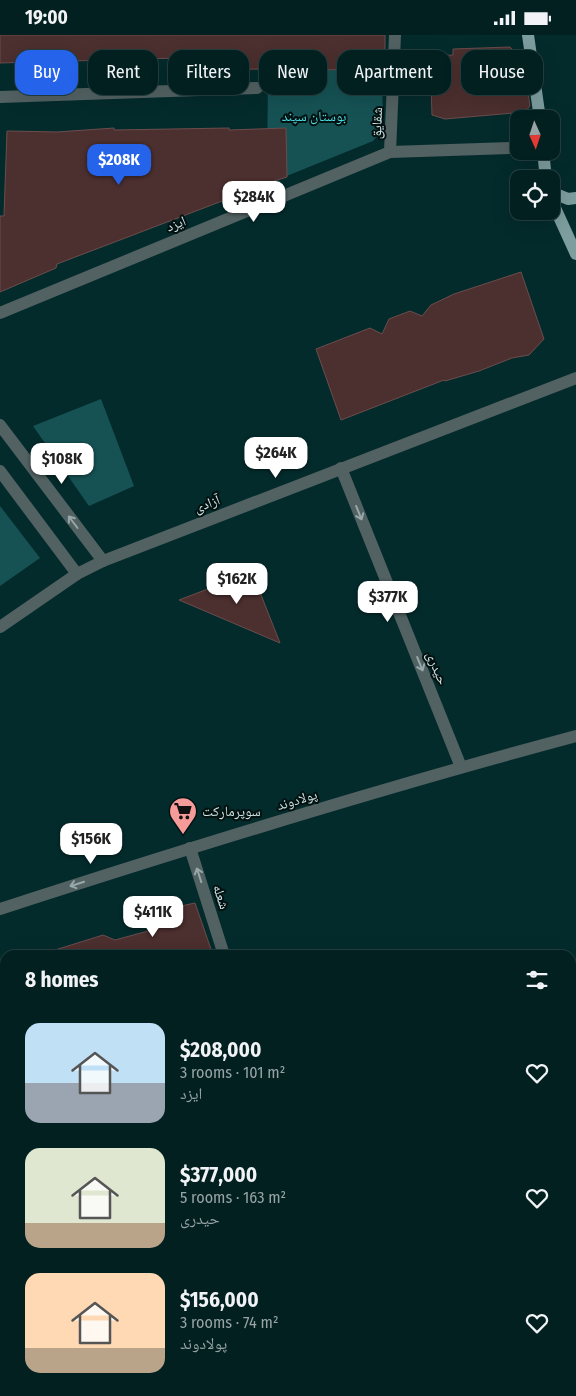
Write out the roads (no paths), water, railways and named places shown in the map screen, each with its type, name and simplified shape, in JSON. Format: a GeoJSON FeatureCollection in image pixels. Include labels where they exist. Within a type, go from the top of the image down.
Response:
{"type":"FeatureCollection","features":[{"type":"Feature","properties":{"kind":"main road"},"geometry":{"type":"LineString","coordinates":[[528,35],[539,110]]}},
{"type":"Feature","properties":{"kind":"main road"},"geometry":{"type":"LineString","coordinates":[[560,196],[568,199],[576,198]]}},
{"type":"Feature","properties":{"kind":"main road"},"geometry":{"type":"LineString","coordinates":[[560,219],[576,254]]}},
{"type":"Feature","properties":{"kind":"street","name":"شقایق"},"geometry":{"type":"LineString","coordinates":[[390,152],[394,35]]}},
{"type":"Feature","properties":{"kind":"street"},"geometry":{"type":"LineString","coordinates":[[0,97],[257,88]]}},
{"type":"Feature","properties":{"kind":"street","name":"ایزد"},"geometry":{"type":"LineString","coordinates":[[0,313],[390,152],[510,148]]}},
{"type":"Feature","properties":{"kind":"street","name":"آزادی"},"geometry":{"type":"LineString","coordinates":[[0,627],[77,574],[103,561],[576,378]]}},
{"type":"Feature","properties":{"kind":"street"},"geometry":{"type":"LineString","coordinates":[[0,425],[103,561]]}},
{"type":"Feature","properties":{"kind":"street","name":"حیدری"},"geometry":{"type":"LineString","coordinates":[[341,468],[461,767]]}},
{"type":"Feature","properties":{"kind":"street"},"geometry":{"type":"LineString","coordinates":[[0,471],[77,574]]}},
{"type":"Feature","properties":{"kind":"street","name":"پولادوند"},"geometry":{"type":"LineString","coordinates":[[0,909],[190,848],[461,767],[576,736]]}},
{"type":"Feature","properties":{"kind":"street","name":"شعله"},"geometry":{"type":"LineString","coordinates":[[190,848],[222,950]]}},
{"type":"Feature","properties":{"kind":"place","name":"سوپرمارکت"},"geometry":{"type":"Point","coordinates":[183,835]}},
{"type":"Feature","properties":{"kind":"park label","name":"بوستان سپند"},"geometry":{"type":"Point","coordinates":[314,116]}}]}
